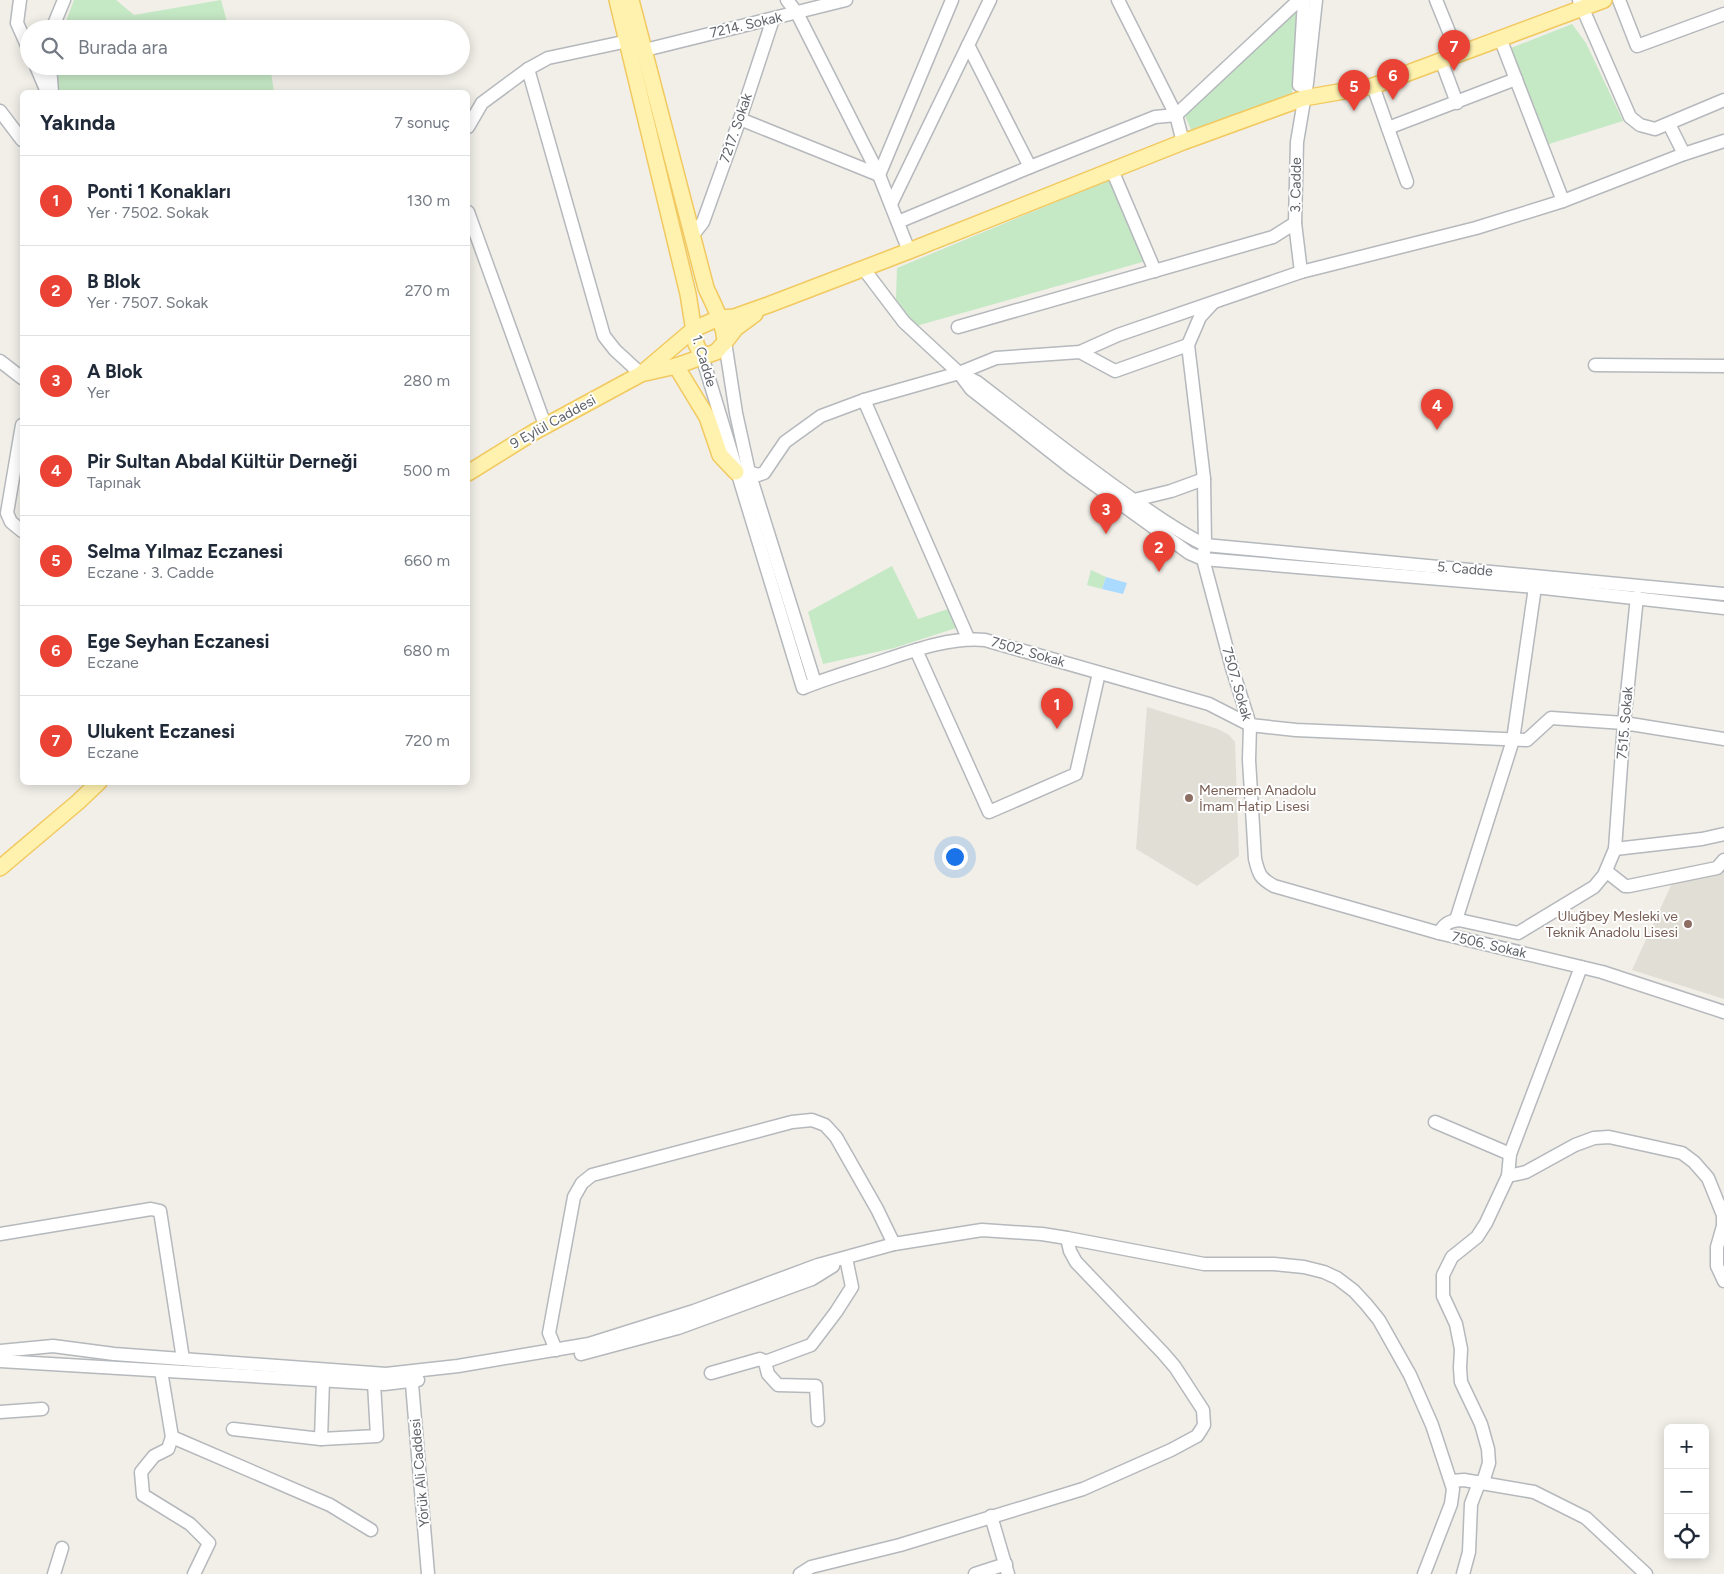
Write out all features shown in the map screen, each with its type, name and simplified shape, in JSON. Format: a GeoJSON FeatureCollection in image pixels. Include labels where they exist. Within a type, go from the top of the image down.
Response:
{"type":"FeatureCollection","features":[{"type":"Feature","properties":{"kind":"main road","name":"1. Cadde"},"geometry":{"type":"LineString","coordinates":[[617,0],[688,294],[696,344],[702,356]]}},
{"type":"Feature","properties":{"kind":"main road","name":"1. Cadde"},"geometry":{"type":"LineString","coordinates":[[631,0],[706,288],[719,318],[725,342]]}},
{"type":"Feature","properties":{"kind":"main road","name":"9 Eylül Caddesi"},"geometry":{"type":"LineString","coordinates":[[470,471],[545,425],[641,374],[694,330],[719,318],[734,316],[768,305],[910,251],[1183,142],[1304,98],[1373,86],[1500,38],[1580,4],[1604,0]]}},
{"type":"Feature","properties":{"kind":"main road","name":"9 Eylül Caddesi"},"geometry":{"type":"LineString","coordinates":[[641,374],[676,366],[716,352],[736,328],[768,305]]}},
{"type":"Feature","properties":{"kind":"main road"},"geometry":{"type":"LineString","coordinates":[[676,366],[707,417],[720,455],[743,472]]}},
{"type":"Feature","properties":{"kind":"main road"},"geometry":{"type":"LineString","coordinates":[[0,868],[96,785]]}},
{"type":"Feature","properties":{"kind":"street"},"geometry":{"type":"LineString","coordinates":[[20,0],[17,23],[20,30]]}},
{"type":"Feature","properties":{"kind":"street"},"geometry":{"type":"LineString","coordinates":[[56,20],[64,0]]}},
{"type":"Feature","properties":{"kind":"street"},"geometry":{"type":"LineString","coordinates":[[787,0],[798,13],[878,175],[910,251]]}},
{"type":"Feature","properties":{"kind":"street","name":"7214. Sokak"},"geometry":{"type":"LineString","coordinates":[[644,50],[846,0]]}},
{"type":"Feature","properties":{"kind":"street"},"geometry":{"type":"LineString","coordinates":[[878,175],[952,0]]}},
{"type":"Feature","properties":{"kind":"street"},"geometry":{"type":"LineString","coordinates":[[891,204],[990,0]]}},
{"type":"Feature","properties":{"kind":"street"},"geometry":{"type":"LineString","coordinates":[[1118,0],[1176,114],[1183,142]]}},
{"type":"Feature","properties":{"kind":"street"},"geometry":{"type":"LineString","coordinates":[[898,222],[1030,166],[1155,117],[1176,114],[1299,0]]}},
{"type":"Feature","properties":{"kind":"street","name":"3. Cadde"},"geometry":{"type":"LineString","coordinates":[[1304,0],[1298,90],[1304,98]]}},
{"type":"Feature","properties":{"kind":"street","name":"3. Cadde"},"geometry":{"type":"LineString","coordinates":[[1301,272],[1295,223],[1297,142],[1316,0]]}},
{"type":"Feature","properties":{"kind":"street"},"geometry":{"type":"LineString","coordinates":[[1436,0],[1458,54]]}},
{"type":"Feature","properties":{"kind":"street"},"geometry":{"type":"LineString","coordinates":[[1618,0],[1637,46],[1724,14]]}},
{"type":"Feature","properties":{"kind":"street"},"geometry":{"type":"LineString","coordinates":[[1580,4],[1630,117],[1640,125],[1655,129],[1724,100]]}},
{"type":"Feature","properties":{"kind":"street","name":"7217. Sokak"},"geometry":{"type":"LineString","coordinates":[[693,235],[703,222],[740,120],[773,19]]}},
{"type":"Feature","properties":{"kind":"street"},"geometry":{"type":"LineString","coordinates":[[1500,38],[1563,201]]}},
{"type":"Feature","properties":{"kind":"street"},"geometry":{"type":"LineString","coordinates":[[470,124],[482,104],[528,68],[548,58],[628,41]]}},
{"type":"Feature","properties":{"kind":"street"},"geometry":{"type":"LineString","coordinates":[[968,45],[1030,166]]}},
{"type":"Feature","properties":{"kind":"street"},"geometry":{"type":"LineString","coordinates":[[1441,60],[1457,103]]}},
{"type":"Feature","properties":{"kind":"street"},"geometry":{"type":"LineString","coordinates":[[528,68],[604,336],[615,350],[641,374]]}},
{"type":"Feature","properties":{"kind":"street"},"geometry":{"type":"LineString","coordinates":[[40,75],[46,90]]}},
{"type":"Feature","properties":{"kind":"street"},"geometry":{"type":"LineString","coordinates":[[51,75],[52,90]]}},
{"type":"Feature","properties":{"kind":"street"},"geometry":{"type":"LineString","coordinates":[[1388,128],[1516,80]]}},
{"type":"Feature","properties":{"kind":"street"},"geometry":{"type":"LineString","coordinates":[[1373,86],[1407,182]]}},
{"type":"Feature","properties":{"kind":"street"},"geometry":{"type":"LineString","coordinates":[[0,111],[20,137]]}},
{"type":"Feature","properties":{"kind":"street"},"geometry":{"type":"LineString","coordinates":[[740,120],[878,175]]}},
{"type":"Feature","properties":{"kind":"street"},"geometry":{"type":"LineString","coordinates":[[1669,124],[1684,154]]}},
{"type":"Feature","properties":{"kind":"street"},"geometry":{"type":"LineString","coordinates":[[743,472],[758,475],[764,473],[785,442],[821,416],[864,400],[959,373],[996,358],[1080,352],[1118,335],[1301,272],[1476,228],[1563,201],[1684,154],[1724,141]]}},
{"type":"Feature","properties":{"kind":"street"},"geometry":{"type":"LineString","coordinates":[[1112,170],[1155,271]]}},
{"type":"Feature","properties":{"kind":"street"},"geometry":{"type":"LineString","coordinates":[[470,218],[545,425]]}},
{"type":"Feature","properties":{"kind":"street"},"geometry":{"type":"LineString","coordinates":[[958,327],[1273,238],[1295,223]]}},
{"type":"Feature","properties":{"kind":"street"},"geometry":{"type":"LineString","coordinates":[[863,268],[904,322],[959,373],[971,389],[1074,470],[1189,553],[1203,559],[1535,587],[1724,608]]}},
{"type":"Feature","properties":{"kind":"street"},"geometry":{"type":"LineString","coordinates":[[1203,559],[1205,545],[1204,479],[1188,345],[1200,317],[1213,303]]}},
{"type":"Feature","properties":{"kind":"street","name":"1. Cadde"},"geometry":{"type":"LineString","coordinates":[[725,342],[743,472]]}},
{"type":"Feature","properties":{"kind":"street"},"geometry":{"type":"LineString","coordinates":[[1080,352],[1115,371],[1188,345]]}},
{"type":"Feature","properties":{"kind":"street","name":"1. Cadde"},"geometry":{"type":"LineString","coordinates":[[702,356],[743,472],[809,685]]}},
{"type":"Feature","properties":{"kind":"street"},"geometry":{"type":"LineString","coordinates":[[0,361],[20,376]]}},
{"type":"Feature","properties":{"kind":"street"},"geometry":{"type":"LineString","coordinates":[[1596,365],[1724,366]]}},
{"type":"Feature","properties":{"kind":"street"},"geometry":{"type":"LineString","coordinates":[[959,373],[977,382],[1090,469],[1134,500],[1184,534],[1205,545]]}},
{"type":"Feature","properties":{"kind":"street"},"geometry":{"type":"LineString","coordinates":[[864,400],[968,638]]}},
{"type":"Feature","properties":{"kind":"street"},"geometry":{"type":"LineString","coordinates":[[20,437],[4,520],[20,530]]}},
{"type":"Feature","properties":{"kind":"street"},"geometry":{"type":"LineString","coordinates":[[1134,500],[1171,491],[1204,479]]}},
{"type":"Feature","properties":{"kind":"street","name":"5. Cadde"},"geometry":{"type":"LineString","coordinates":[[1205,545],[1724,594]]}},
{"type":"Feature","properties":{"kind":"street","name":"7507. Sokak"},"geometry":{"type":"LineString","coordinates":[[1203,559],[1232,668],[1250,725],[1250,770],[1255,858],[1258,872]]}},
{"type":"Feature","properties":{"kind":"street"},"geometry":{"type":"LineString","coordinates":[[1439,933],[1444,926],[1456,920],[1513,740],[1535,587]]}},
{"type":"Feature","properties":{"kind":"street","name":"7515. Sokak"},"geometry":{"type":"LineString","coordinates":[[1456,920],[1518,933],[1594,887],[1606,871],[1615,849],[1624,723],[1637,597]]}},
{"type":"Feature","properties":{"kind":"street","name":"7502. Sokak"},"geometry":{"type":"LineString","coordinates":[[809,685],[916,650],[968,638],[985,640],[1209,704],[1250,725]]}},
{"type":"Feature","properties":{"kind":"street"},"geometry":{"type":"LineString","coordinates":[[916,650],[989,812],[1076,774],[1100,673]]}},
{"type":"Feature","properties":{"kind":"street"},"geometry":{"type":"LineString","coordinates":[[1250,725],[1296,730],[1527,740],[1551,718],[1624,723],[1724,739]]}},
{"type":"Feature","properties":{"kind":"street"},"geometry":{"type":"LineString","coordinates":[[1615,849],[1702,839],[1724,834]]}},
{"type":"Feature","properties":{"kind":"street"},"geometry":{"type":"LineString","coordinates":[[1606,871],[1625,886],[1629,886],[1717,868],[1724,860]]}},
{"type":"Feature","properties":{"kind":"street","name":"7506. Sokak"},"geometry":{"type":"LineString","coordinates":[[1258,872],[1263,880],[1274,886],[1439,933],[1602,972],[1724,1012]]}},
{"type":"Feature","properties":{"kind":"street"},"geometry":{"type":"LineString","coordinates":[[1424,1574],[1451,1504],[1453,1488],[1467,1481],[1484,1479],[1490,1463],[1481,1424],[1461,1382],[1461,1348],[1456,1324],[1443,1296],[1443,1276],[1452,1257],[1477,1237],[1486,1223],[1508,1176],[1510,1154],[1581,967]]}},
{"type":"Feature","properties":{"kind":"street"},"geometry":{"type":"LineString","coordinates":[[556,1350],[549,1333],[574,1197],[582,1183],[592,1175],[792,1122],[812,1120],[825,1125],[836,1137],[894,1244]]}},
{"type":"Feature","properties":{"kind":"street"},"geometry":{"type":"LineString","coordinates":[[1435,1122],[1510,1154]]}},
{"type":"Feature","properties":{"kind":"street"},"geometry":{"type":"LineString","coordinates":[[1508,1176],[1526,1172],[1575,1145],[1594,1138],[1609,1137],[1682,1153],[1694,1162],[1708,1178],[1722,1215],[1723,1226],[1717,1247],[1716,1266],[1724,1281]]}},
{"type":"Feature","properties":{"kind":"street"},"geometry":{"type":"LineString","coordinates":[[0,1234],[151,1208],[160,1211],[183,1359]]}},
{"type":"Feature","properties":{"kind":"street"},"geometry":{"type":"LineString","coordinates":[[0,1362],[384,1384],[412,1376],[589,1344],[694,1311],[818,1265],[894,1244],[982,1230],[1042,1234],[1204,1264],[1274,1264],[1304,1267],[1324,1272],[1337,1278],[1354,1291],[1375,1315],[1410,1375],[1432,1425],[1467,1481],[1471,1504],[1469,1552],[1463,1574]]}},
{"type":"Feature","properties":{"kind":"street"},"geometry":{"type":"LineString","coordinates":[[800,1574],[811,1568],[914,1541],[1083,1489],[1158,1457],[1189,1441],[1202,1430],[1204,1425],[1203,1410],[1175,1366],[1076,1262],[1070,1251],[1067,1238]]}},
{"type":"Feature","properties":{"kind":"street"},"geometry":{"type":"LineString","coordinates":[[0,1351],[53,1346],[114,1354],[412,1376],[590,1353],[678,1328],[812,1279],[846,1258]]}},
{"type":"Feature","properties":{"kind":"street"},"geometry":{"type":"LineString","coordinates":[[765,1362],[811,1345],[836,1312],[852,1286],[846,1258]]}},
{"type":"Feature","properties":{"kind":"street"},"geometry":{"type":"LineString","coordinates":[[711,1373],[760,1358],[765,1362],[768,1374],[778,1385],[816,1386],[818,1420]]}},
{"type":"Feature","properties":{"kind":"street"},"geometry":{"type":"LineString","coordinates":[[161,1371],[172,1437],[168,1449],[154,1456],[141,1472],[143,1495],[190,1524],[209,1543],[194,1574]]}},
{"type":"Feature","properties":{"kind":"street","name":"Yörük Ali Caddesi"},"geometry":{"type":"LineString","coordinates":[[412,1376],[428,1574]]}},
{"type":"Feature","properties":{"kind":"street"},"geometry":{"type":"LineString","coordinates":[[321,1439],[323,1380]]}},
{"type":"Feature","properties":{"kind":"street"},"geometry":{"type":"LineString","coordinates":[[233,1429],[321,1439],[377,1436],[374,1383]]}},
{"type":"Feature","properties":{"kind":"street"},"geometry":{"type":"LineString","coordinates":[[0,1412],[42,1409]]}},
{"type":"Feature","properties":{"kind":"street"},"geometry":{"type":"LineString","coordinates":[[172,1437],[330,1505],[371,1530]]}},
{"type":"Feature","properties":{"kind":"street"},"geometry":{"type":"LineString","coordinates":[[1467,1481],[1534,1492],[1586,1518],[1646,1574]]}},
{"type":"Feature","properties":{"kind":"street"},"geometry":{"type":"LineString","coordinates":[[975,1574],[1007,1569],[991,1516]]}},
{"type":"Feature","properties":{"kind":"street"},"geometry":{"type":"LineString","coordinates":[[54,1574],[62,1548]]}},
{"type":"Feature","properties":{"kind":"shaded area","name":"Menemen Anadolu İmam Hatip Lisesi"},"geometry":{"type":"Polygon","coordinates":[[[1147,707],[1218,729],[1229,735],[1235,742],[1239,856],[1197,886],[1136,849],[1147,707]]]}},
{"type":"Feature","properties":{"kind":"shaded area","name":"Uluğbey Mesleki ve Teknik Anadolu Lisesi"},"geometry":{"type":"Polygon","coordinates":[[[1724,870],[1724,999],[1632,970],[1674,879],[1724,870]]]}},
{"type":"Feature","properties":{"kind":"green space"},"geometry":{"type":"Polygon","coordinates":[[[74,0],[116,0],[134,15],[221,0],[227,20],[66,20],[74,0]]]}},
{"type":"Feature","properties":{"kind":"green space"},"geometry":{"type":"Polygon","coordinates":[[[1299,8],[1292,93],[1192,132],[1185,116],[1299,8]]]}},
{"type":"Feature","properties":{"kind":"green space"},"geometry":{"type":"Polygon","coordinates":[[[1572,24],[1586,43],[1623,121],[1549,144],[1511,48],[1572,24]]]}},
{"type":"Feature","properties":{"kind":"green space"},"geometry":{"type":"Polygon","coordinates":[[[56,75],[271,75],[274,90],[59,90],[56,75]]]}},
{"type":"Feature","properties":{"kind":"green space"},"geometry":{"type":"Polygon","coordinates":[[[1109,180],[1146,261],[916,326],[896,299],[897,268],[1109,180]]]}},
{"type":"Feature","properties":{"kind":"green space"},"geometry":{"type":"Polygon","coordinates":[[[892,566],[918,619],[948,609],[956,628],[894,648],[823,664],[808,612],[892,566]]]}},
{"type":"Feature","properties":{"kind":"green space"},"geometry":{"type":"Polygon","coordinates":[[[1091,570],[1106,577],[1102,589],[1087,585],[1091,570]]]}},
{"type":"Feature","properties":{"kind":"water"},"geometry":{"type":"Polygon","coordinates":[[[1106,577],[1127,583],[1123,594],[1102,589],[1106,577]]]}},
{"type":"Feature","properties":{"kind":"place","name":"Ulukent Eczanesi"},"geometry":{"type":"Point","coordinates":[1454,71]}},
{"type":"Feature","properties":{"kind":"place","name":"Ege Seyhan Eczanesi"},"geometry":{"type":"Point","coordinates":[1393,100]}},
{"type":"Feature","properties":{"kind":"place","name":"Selma Yılmaz Eczanesi"},"geometry":{"type":"Point","coordinates":[1354,111]}},
{"type":"Feature","properties":{"kind":"place","name":"Pir Sultan Abdal Kültür Derneği"},"geometry":{"type":"Point","coordinates":[1437,430]}},
{"type":"Feature","properties":{"kind":"place","name":"A Blok"},"geometry":{"type":"Point","coordinates":[1106,534]}},
{"type":"Feature","properties":{"kind":"place","name":"B Blok"},"geometry":{"type":"Point","coordinates":[1159,572]}},
{"type":"Feature","properties":{"kind":"place","name":"Ponti 1 Konakları"},"geometry":{"type":"Point","coordinates":[1057,729]}},
{"type":"Feature","properties":{"kind":"place","name":"Menemen Anadolu İmam Hatip Lisesi"},"geometry":{"type":"Point","coordinates":[1189,798]}},
{"type":"Feature","properties":{"kind":"place","name":"Uluğbey Mesleki ve Teknik Anadolu Lisesi"},"geometry":{"type":"Point","coordinates":[1688,924]}}]}
